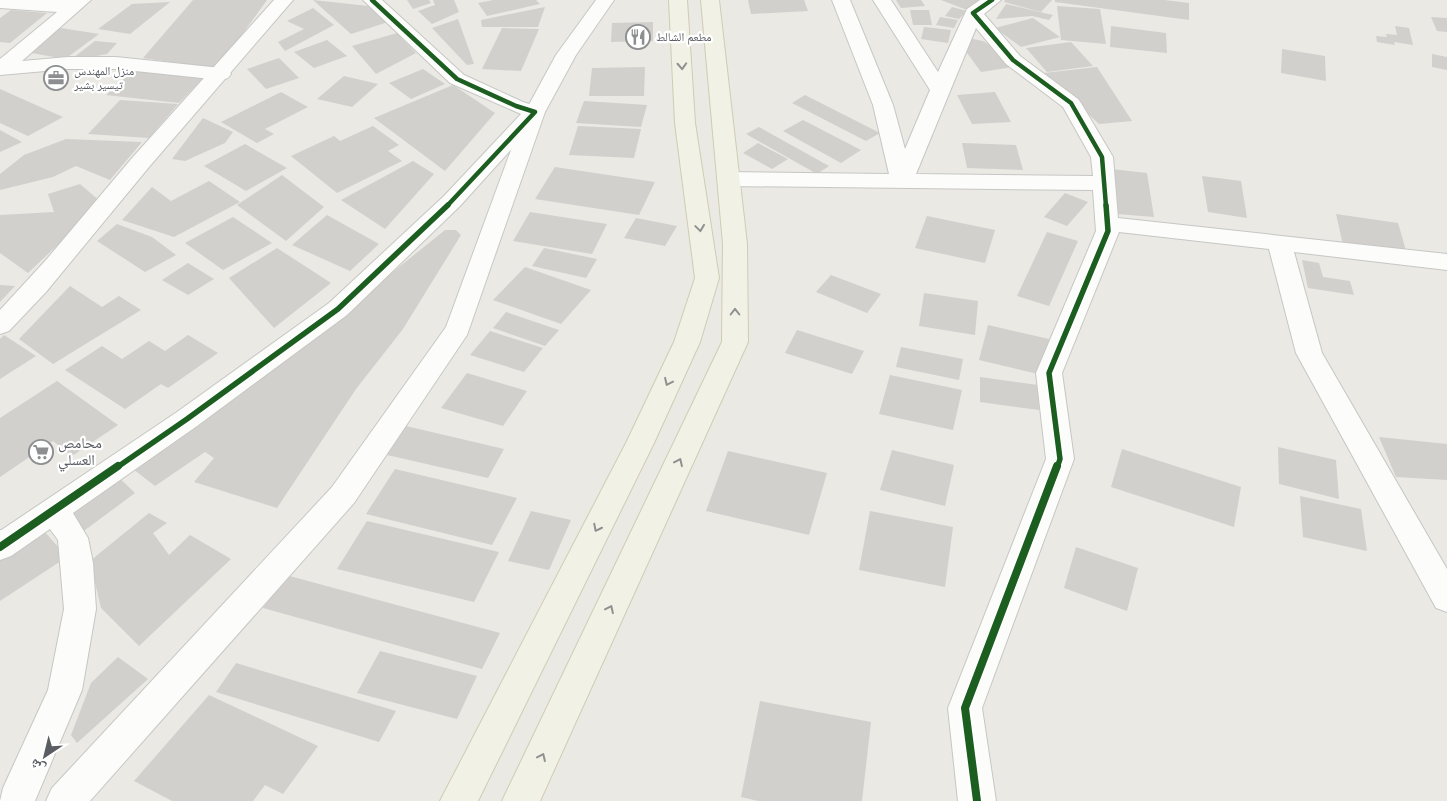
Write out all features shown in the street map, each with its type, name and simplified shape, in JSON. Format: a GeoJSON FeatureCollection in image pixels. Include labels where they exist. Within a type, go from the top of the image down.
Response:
{"type":"FeatureCollection","features":[{"type":"Feature","properties":{"kind":"main road"},"geometry":{"type":"LineString","coordinates":[[460,801],[640,443],[687,342],[707,278],[685,122],[678,0]]}},
{"type":"Feature","properties":{"kind":"main road"},"geometry":{"type":"LineString","coordinates":[[521,801],[735,342],[735,244],[710,0]]}},
{"type":"Feature","properties":{"kind":"street"},"geometry":{"type":"LineString","coordinates":[[0,325],[74,244],[141,162],[221,74],[284,0]]}},
{"type":"Feature","properties":{"kind":"street"},"geometry":{"type":"LineString","coordinates":[[372,0],[458,79],[516,106],[535,112]]}},
{"type":"Feature","properties":{"kind":"street"},"geometry":{"type":"LineString","coordinates":[[566,55],[576,26],[589,0]]}},
{"type":"Feature","properties":{"kind":"street"},"geometry":{"type":"LineString","coordinates":[[65,801],[342,495],[458,329],[535,112],[566,55],[605,0]]}},
{"type":"Feature","properties":{"kind":"street"},"geometry":{"type":"LineString","coordinates":[[841,0],[884,105],[902,181]]}},
{"type":"Feature","properties":{"kind":"street"},"geometry":{"type":"LineString","coordinates":[[882,0],[940,90]]}},
{"type":"Feature","properties":{"kind":"street"},"geometry":{"type":"LineString","coordinates":[[0,3],[77,3]]}},
{"type":"Feature","properties":{"kind":"street"},"geometry":{"type":"LineString","coordinates":[[1,69],[77,3]]}},
{"type":"Feature","properties":{"kind":"street"},"geometry":{"type":"LineString","coordinates":[[902,181],[940,90],[983,6]]}},
{"type":"Feature","properties":{"kind":"street"},"geometry":{"type":"LineString","coordinates":[[976,801],[965,708],[1060,459],[1049,373],[1108,231],[1102,157],[1071,104],[1013,60],[983,6]]}},
{"type":"Feature","properties":{"kind":"street"},"geometry":{"type":"LineString","coordinates":[[1,69],[68,63],[116,63],[221,74]]}},
{"type":"Feature","properties":{"kind":"street"},"geometry":{"type":"LineString","coordinates":[[1,545],[188,418],[338,309],[452,201],[535,112]]}},
{"type":"Feature","properties":{"kind":"street"},"geometry":{"type":"LineString","coordinates":[[728,179],[1104,183]]}},
{"type":"Feature","properties":{"kind":"street"},"geometry":{"type":"LineString","coordinates":[[1108,224],[1447,262]]}},
{"type":"Feature","properties":{"kind":"street"},"geometry":{"type":"LineString","coordinates":[[1279,243],[1308,353],[1447,598]]}},
{"type":"Feature","properties":{"kind":"street"},"geometry":{"type":"LineString","coordinates":[[16,801],[65,690],[80,609],[77,563],[73,538],[54,509]]}},
{"type":"Feature","properties":{"kind":"building"},"geometry":{"type":"Polygon","coordinates":[[[193,0],[267,0],[217,69],[143,58],[193,0]]]}},
{"type":"Feature","properties":{"kind":"building"},"geometry":{"type":"Polygon","coordinates":[[[313,0],[368,6],[388,22],[351,34],[313,0]]]}},
{"type":"Feature","properties":{"kind":"building"},"geometry":{"type":"Polygon","coordinates":[[[407,0],[429,0],[431,3],[413,9],[407,0]]]}},
{"type":"Feature","properties":{"kind":"building"},"geometry":{"type":"Polygon","coordinates":[[[433,0],[454,0],[459,12],[432,24],[418,11],[435,5],[433,0]]]}},
{"type":"Feature","properties":{"kind":"building"},"geometry":{"type":"Polygon","coordinates":[[[493,0],[536,0],[540,4],[487,16],[478,3],[493,0]]]}},
{"type":"Feature","properties":{"kind":"building"},"geometry":{"type":"Polygon","coordinates":[[[748,0],[804,0],[808,11],[751,14],[748,0]]]}},
{"type":"Feature","properties":{"kind":"building"},"geometry":{"type":"Polygon","coordinates":[[[896,0],[921,0],[925,6],[901,8],[896,0]]]}},
{"type":"Feature","properties":{"kind":"building"},"geometry":{"type":"Polygon","coordinates":[[[941,0],[981,0],[967,10],[941,0]]]}},
{"type":"Feature","properties":{"kind":"building"},"geometry":{"type":"Polygon","coordinates":[[[1005,0],[1052,0],[1041,12],[1004,2],[1005,0]]]}},
{"type":"Feature","properties":{"kind":"building"},"geometry":{"type":"Polygon","coordinates":[[[1055,0],[1165,0],[1189,3],[1189,20],[1055,2],[1055,0]]]}},
{"type":"Feature","properties":{"kind":"building"},"geometry":{"type":"Polygon","coordinates":[[[170,2],[130,34],[98,29],[132,4],[170,2]]]}},
{"type":"Feature","properties":{"kind":"building"},"geometry":{"type":"Polygon","coordinates":[[[1006,4],[1053,15],[1049,20],[1032,16],[996,19],[1006,4]]]}},
{"type":"Feature","properties":{"kind":"building"},"geometry":{"type":"Polygon","coordinates":[[[1057,6],[1100,9],[1106,44],[1061,40],[1057,6]]]}},
{"type":"Feature","properties":{"kind":"building"},"geometry":{"type":"Polygon","coordinates":[[[545,7],[538,27],[482,27],[481,20],[545,7]]]}},
{"type":"Feature","properties":{"kind":"building"},"geometry":{"type":"Polygon","coordinates":[[[952,7],[967,11],[959,19],[945,16],[952,7]]]}},
{"type":"Feature","properties":{"kind":"building"},"geometry":{"type":"Polygon","coordinates":[[[313,8],[334,25],[285,51],[278,42],[304,29],[287,21],[313,8]]]}},
{"type":"Feature","properties":{"kind":"building"},"geometry":{"type":"Polygon","coordinates":[[[11,10],[47,13],[10,43],[0,42],[0,18],[11,10]]]}},
{"type":"Feature","properties":{"kind":"building"},"geometry":{"type":"Polygon","coordinates":[[[910,10],[929,10],[932,25],[913,25],[910,10]]]}},
{"type":"Feature","properties":{"kind":"building"},"geometry":{"type":"Polygon","coordinates":[[[940,17],[958,20],[954,28],[936,25],[940,17]]]}},
{"type":"Feature","properties":{"kind":"building"},"geometry":{"type":"Polygon","coordinates":[[[1431,17],[1447,18],[1447,32],[1437,31],[1431,17]]]}},
{"type":"Feature","properties":{"kind":"building"},"geometry":{"type":"Polygon","coordinates":[[[1033,18],[1060,37],[1021,47],[995,28],[1033,18]]]}},
{"type":"Feature","properties":{"kind":"building"},"geometry":{"type":"Polygon","coordinates":[[[458,19],[474,64],[467,65],[432,28],[458,19]]]}},
{"type":"Feature","properties":{"kind":"building"},"geometry":{"type":"Polygon","coordinates":[[[653,22],[653,41],[611,42],[612,23],[653,22]]]}},
{"type":"Feature","properties":{"kind":"building"},"geometry":{"type":"Polygon","coordinates":[[[1111,26],[1166,33],[1167,53],[1110,47],[1111,26]]]}},
{"type":"Feature","properties":{"kind":"building"},"geometry":{"type":"Polygon","coordinates":[[[1395,26],[1409,28],[1413,45],[1377,42],[1376,36],[1387,37],[1386,34],[1397,35],[1395,26]]]}},
{"type":"Feature","properties":{"kind":"building"},"geometry":{"type":"Polygon","coordinates":[[[924,27],[951,30],[948,43],[921,39],[924,27]]]}},
{"type":"Feature","properties":{"kind":"building"},"geometry":{"type":"Polygon","coordinates":[[[61,28],[99,34],[65,59],[26,52],[61,28]]]}},
{"type":"Feature","properties":{"kind":"building"},"geometry":{"type":"Polygon","coordinates":[[[502,28],[539,29],[521,71],[482,69],[502,28]]]}},
{"type":"Feature","properties":{"kind":"building"},"geometry":{"type":"Polygon","coordinates":[[[397,33],[416,53],[376,74],[352,46],[397,33]]]}},
{"type":"Feature","properties":{"kind":"building"},"geometry":{"type":"Polygon","coordinates":[[[973,39],[983,41],[993,47],[1013,67],[981,72],[962,46],[965,42],[973,39]]]}},
{"type":"Feature","properties":{"kind":"building"},"geometry":{"type":"Polygon","coordinates":[[[327,40],[347,56],[314,68],[294,52],[327,40]]]}},
{"type":"Feature","properties":{"kind":"building"},"geometry":{"type":"Polygon","coordinates":[[[95,41],[117,43],[107,54],[69,61],[95,41]]]}},
{"type":"Feature","properties":{"kind":"building"},"geometry":{"type":"Polygon","coordinates":[[[1071,42],[1093,66],[1047,72],[1026,48],[1071,42]]]}},
{"type":"Feature","properties":{"kind":"building"},"geometry":{"type":"Polygon","coordinates":[[[1282,49],[1325,56],[1326,81],[1281,73],[1282,49]]]}},
{"type":"Feature","properties":{"kind":"building"},"geometry":{"type":"Polygon","coordinates":[[[1432,54],[1447,57],[1447,70],[1432,67],[1432,54]]]}},
{"type":"Feature","properties":{"kind":"building"},"geometry":{"type":"Polygon","coordinates":[[[279,58],[299,78],[266,89],[247,69],[279,58]]]}},
{"type":"Feature","properties":{"kind":"building"},"geometry":{"type":"Polygon","coordinates":[[[645,67],[644,96],[589,96],[592,68],[645,67]]]}},
{"type":"Feature","properties":{"kind":"building"},"geometry":{"type":"Polygon","coordinates":[[[1097,67],[1132,121],[1099,124],[1044,73],[1097,67]]]}},
{"type":"Feature","properties":{"kind":"building"},"geometry":{"type":"Polygon","coordinates":[[[134,69],[205,76],[179,103],[106,95],[134,69]]]}},
{"type":"Feature","properties":{"kind":"building"},"geometry":{"type":"Polygon","coordinates":[[[423,69],[445,84],[411,99],[389,83],[423,69]]]}},
{"type":"Feature","properties":{"kind":"building"},"geometry":{"type":"Polygon","coordinates":[[[344,76],[378,84],[352,107],[317,99],[344,76]]]}},
{"type":"Feature","properties":{"kind":"building"},"geometry":{"type":"Polygon","coordinates":[[[453,85],[495,113],[445,171],[374,118],[453,85]]]}},
{"type":"Feature","properties":{"kind":"building"},"geometry":{"type":"Polygon","coordinates":[[[0,89],[63,117],[28,136],[0,123],[0,89]]]}},
{"type":"Feature","properties":{"kind":"building"},"geometry":{"type":"Polygon","coordinates":[[[281,92],[308,107],[265,129],[274,134],[257,143],[221,122],[281,92]]]}},
{"type":"Feature","properties":{"kind":"building"},"geometry":{"type":"Polygon","coordinates":[[[995,92],[1011,122],[972,124],[957,95],[995,92]]]}},
{"type":"Feature","properties":{"kind":"building"},"geometry":{"type":"Polygon","coordinates":[[[805,95],[880,133],[866,141],[792,103],[805,95]]]}},
{"type":"Feature","properties":{"kind":"building"},"geometry":{"type":"Polygon","coordinates":[[[120,100],[178,104],[149,138],[88,134],[120,100]]]}},
{"type":"Feature","properties":{"kind":"building"},"geometry":{"type":"Polygon","coordinates":[[[584,101],[647,105],[641,127],[576,123],[584,101]]]}},
{"type":"Feature","properties":{"kind":"building"},"geometry":{"type":"Polygon","coordinates":[[[203,118],[233,132],[225,143],[185,161],[172,159],[203,118]]]}},
{"type":"Feature","properties":{"kind":"building"},"geometry":{"type":"Polygon","coordinates":[[[803,120],[861,150],[841,163],[783,131],[803,120]]]}},
{"type":"Feature","properties":{"kind":"building"},"geometry":{"type":"Polygon","coordinates":[[[373,126],[399,145],[388,151],[402,161],[337,193],[291,156],[334,136],[340,141],[373,126]]]}},
{"type":"Feature","properties":{"kind":"building"},"geometry":{"type":"Polygon","coordinates":[[[578,126],[641,129],[634,158],[569,155],[578,126]]]}},
{"type":"Feature","properties":{"kind":"building"},"geometry":{"type":"Polygon","coordinates":[[[759,127],[829,166],[817,174],[746,134],[759,127]]]}},
{"type":"Feature","properties":{"kind":"building"},"geometry":{"type":"Polygon","coordinates":[[[0,130],[22,142],[0,152],[0,130]]]}},
{"type":"Feature","properties":{"kind":"building"},"geometry":{"type":"Polygon","coordinates":[[[66,139],[142,142],[110,180],[76,166],[53,177],[0,190],[0,174],[24,155],[66,139]]]}},
{"type":"Feature","properties":{"kind":"building"},"geometry":{"type":"Polygon","coordinates":[[[758,143],[788,159],[772,169],[743,153],[758,143]]]}},
{"type":"Feature","properties":{"kind":"building"},"geometry":{"type":"Polygon","coordinates":[[[962,143],[1016,145],[1023,170],[967,168],[962,143]]]}},
{"type":"Feature","properties":{"kind":"building"},"geometry":{"type":"Polygon","coordinates":[[[245,144],[287,168],[246,191],[204,166],[245,144]]]}},
{"type":"Feature","properties":{"kind":"building"},"geometry":{"type":"Polygon","coordinates":[[[413,161],[434,174],[385,229],[341,200],[413,161]]]}},
{"type":"Feature","properties":{"kind":"building"},"geometry":{"type":"Polygon","coordinates":[[[555,167],[655,182],[639,215],[535,199],[555,167]]]}},
{"type":"Feature","properties":{"kind":"building"},"geometry":{"type":"Polygon","coordinates":[[[1111,169],[1147,173],[1154,217],[1117,214],[1111,169]]]}},
{"type":"Feature","properties":{"kind":"building"},"geometry":{"type":"Polygon","coordinates":[[[282,175],[324,207],[286,241],[237,205],[282,175]]]}},
{"type":"Feature","properties":{"kind":"building"},"geometry":{"type":"Polygon","coordinates":[[[1202,176],[1241,181],[1247,218],[1208,212],[1202,176]]]}},
{"type":"Feature","properties":{"kind":"building"},"geometry":{"type":"Polygon","coordinates":[[[209,181],[240,202],[174,237],[122,220],[152,187],[171,201],[209,181]]]}},
{"type":"Feature","properties":{"kind":"building"},"geometry":{"type":"Polygon","coordinates":[[[80,184],[102,203],[28,273],[0,253],[0,215],[54,212],[48,194],[80,184]]]}},
{"type":"Feature","properties":{"kind":"building"},"geometry":{"type":"Polygon","coordinates":[[[1065,193],[1088,202],[1067,226],[1044,217],[1065,193]]]}},
{"type":"Feature","properties":{"kind":"building"},"geometry":{"type":"Polygon","coordinates":[[[530,212],[607,224],[592,254],[513,241],[530,212]]]}},
{"type":"Feature","properties":{"kind":"building"},"geometry":{"type":"Polygon","coordinates":[[[1336,214],[1398,223],[1407,254],[1343,245],[1336,214]]]}},
{"type":"Feature","properties":{"kind":"building"},"geometry":{"type":"Polygon","coordinates":[[[327,215],[379,244],[350,271],[292,245],[327,215]]]}},
{"type":"Feature","properties":{"kind":"building"},"geometry":{"type":"Polygon","coordinates":[[[927,216],[995,230],[985,263],[915,248],[927,216]]]}},
{"type":"Feature","properties":{"kind":"building"},"geometry":{"type":"Polygon","coordinates":[[[233,217],[272,243],[223,270],[185,243],[233,217]]]}},
{"type":"Feature","properties":{"kind":"building"},"geometry":{"type":"Polygon","coordinates":[[[636,218],[677,226],[665,246],[624,238],[636,218]]]}},
{"type":"Feature","properties":{"kind":"building"},"geometry":{"type":"Polygon","coordinates":[[[117,224],[152,237],[176,255],[145,272],[97,241],[117,224]]]}},
{"type":"Feature","properties":{"kind":"building"},"geometry":{"type":"Polygon","coordinates":[[[445,230],[456,230],[461,235],[403,329],[356,389],[277,508],[194,482],[214,458],[205,452],[155,486],[120,459],[343,312],[445,230]]]}},
{"type":"Feature","properties":{"kind":"building"},"geometry":{"type":"Polygon","coordinates":[[[1047,232],[1078,241],[1049,306],[1017,296],[1047,232]]]}},
{"type":"Feature","properties":{"kind":"building"},"geometry":{"type":"Polygon","coordinates":[[[277,248],[331,283],[274,328],[229,278],[277,248]]]}},
{"type":"Feature","properties":{"kind":"building"},"geometry":{"type":"Polygon","coordinates":[[[544,248],[597,259],[586,278],[532,266],[544,248]]]}},
{"type":"Feature","properties":{"kind":"building"},"geometry":{"type":"Polygon","coordinates":[[[1302,260],[1319,263],[1323,277],[1350,281],[1354,295],[1308,288],[1302,260]]]}},
{"type":"Feature","properties":{"kind":"building"},"geometry":{"type":"Polygon","coordinates":[[[188,263],[214,279],[188,295],[162,280],[188,263]]]}},
{"type":"Feature","properties":{"kind":"building"},"geometry":{"type":"Polygon","coordinates":[[[525,267],[591,290],[561,324],[493,300],[525,267]]]}},
{"type":"Feature","properties":{"kind":"building"},"geometry":{"type":"Polygon","coordinates":[[[831,275],[881,294],[867,313],[816,292],[831,275]]]}},
{"type":"Feature","properties":{"kind":"building"},"geometry":{"type":"Polygon","coordinates":[[[0,285],[15,286],[0,302],[0,285]]]}},
{"type":"Feature","properties":{"kind":"building"},"geometry":{"type":"Polygon","coordinates":[[[70,286],[102,307],[119,296],[141,310],[53,364],[19,339],[70,286]]]}},
{"type":"Feature","properties":{"kind":"building"},"geometry":{"type":"Polygon","coordinates":[[[924,293],[978,301],[975,335],[919,326],[924,293]]]}},
{"type":"Feature","properties":{"kind":"building"},"geometry":{"type":"Polygon","coordinates":[[[506,312],[559,330],[545,346],[493,328],[506,312]]]}},
{"type":"Feature","properties":{"kind":"building"},"geometry":{"type":"Polygon","coordinates":[[[988,325],[1049,339],[1042,375],[979,360],[988,325]]]}},
{"type":"Feature","properties":{"kind":"building"},"geometry":{"type":"Polygon","coordinates":[[[797,330],[864,351],[852,374],[785,353],[797,330]]]}},
{"type":"Feature","properties":{"kind":"building"},"geometry":{"type":"Polygon","coordinates":[[[490,331],[543,348],[524,372],[470,355],[490,331]]]}},
{"type":"Feature","properties":{"kind":"building"},"geometry":{"type":"Polygon","coordinates":[[[4,335],[36,356],[0,379],[0,339],[4,335]]]}},
{"type":"Feature","properties":{"kind":"building"},"geometry":{"type":"Polygon","coordinates":[[[188,335],[218,353],[168,388],[161,384],[125,409],[65,370],[102,346],[122,359],[149,341],[165,351],[188,335]]]}},
{"type":"Feature","properties":{"kind":"building"},"geometry":{"type":"Polygon","coordinates":[[[901,347],[963,359],[959,380],[896,367],[901,347]]]}},
{"type":"Feature","properties":{"kind":"building"},"geometry":{"type":"Polygon","coordinates":[[[467,373],[527,391],[503,426],[441,408],[467,373]]]}},
{"type":"Feature","properties":{"kind":"building"},"geometry":{"type":"Polygon","coordinates":[[[890,375],[962,390],[953,430],[879,414],[890,375]]]}},
{"type":"Feature","properties":{"kind":"building"},"geometry":{"type":"Polygon","coordinates":[[[980,377],[1038,385],[1039,410],[980,402],[980,377]]]}},
{"type":"Feature","properties":{"kind":"building"},"geometry":{"type":"Polygon","coordinates":[[[57,381],[118,425],[72,456],[53,441],[0,477],[0,418],[57,381]]]}},
{"type":"Feature","properties":{"kind":"building"},"geometry":{"type":"Polygon","coordinates":[[[406,426],[504,449],[488,478],[387,455],[406,426]]]}},
{"type":"Feature","properties":{"kind":"building"},"geometry":{"type":"Polygon","coordinates":[[[1379,437],[1447,444],[1447,480],[1396,477],[1379,437]]]}},
{"type":"Feature","properties":{"kind":"building"},"geometry":{"type":"Polygon","coordinates":[[[1278,447],[1336,460],[1339,499],[1279,484],[1278,447]]]}},
{"type":"Feature","properties":{"kind":"building"},"geometry":{"type":"Polygon","coordinates":[[[1122,449],[1241,487],[1234,527],[1111,487],[1122,449]]]}},
{"type":"Feature","properties":{"kind":"building"},"geometry":{"type":"Polygon","coordinates":[[[892,450],[954,465],[945,506],[880,490],[892,450]]]}},
{"type":"Feature","properties":{"kind":"building"},"geometry":{"type":"Polygon","coordinates":[[[728,451],[827,473],[809,535],[706,511],[728,451]]]}},
{"type":"Feature","properties":{"kind":"building"},"geometry":{"type":"Polygon","coordinates":[[[107,466],[135,493],[77,536],[59,499],[107,466]]]}},
{"type":"Feature","properties":{"kind":"building"},"geometry":{"type":"Polygon","coordinates":[[[395,469],[517,498],[492,545],[366,514],[395,469]]]}},
{"type":"Feature","properties":{"kind":"building"},"geometry":{"type":"Polygon","coordinates":[[[1300,496],[1361,509],[1367,551],[1303,537],[1300,496]]]}},
{"type":"Feature","properties":{"kind":"building"},"geometry":{"type":"Polygon","coordinates":[[[531,511],[571,520],[549,570],[508,561],[531,511]]]}},
{"type":"Feature","properties":{"kind":"building"},"geometry":{"type":"Polygon","coordinates":[[[870,511],[953,527],[945,587],[859,570],[870,511]]]}},
{"type":"Feature","properties":{"kind":"building"},"geometry":{"type":"Polygon","coordinates":[[[149,513],[167,523],[153,533],[169,555],[190,535],[231,559],[139,646],[101,608],[90,561],[149,513]]]}},
{"type":"Feature","properties":{"kind":"building"},"geometry":{"type":"Polygon","coordinates":[[[367,521],[499,552],[474,602],[337,569],[367,521]]]}},
{"type":"Feature","properties":{"kind":"building"},"geometry":{"type":"Polygon","coordinates":[[[37,523],[67,557],[0,601],[0,546],[37,523]]]}},
{"type":"Feature","properties":{"kind":"building"},"geometry":{"type":"Polygon","coordinates":[[[1076,547],[1138,568],[1127,611],[1064,588],[1076,547]]]}},
{"type":"Feature","properties":{"kind":"building"},"geometry":{"type":"Polygon","coordinates":[[[286,575],[500,633],[482,669],[263,608],[286,575]]]}},
{"type":"Feature","properties":{"kind":"building"},"geometry":{"type":"Polygon","coordinates":[[[380,651],[477,676],[457,719],[357,693],[380,651]]]}},
{"type":"Feature","properties":{"kind":"building"},"geometry":{"type":"Polygon","coordinates":[[[118,657],[148,679],[77,743],[71,735],[91,683],[118,657]]]}},
{"type":"Feature","properties":{"kind":"building"},"geometry":{"type":"Polygon","coordinates":[[[236,663],[396,711],[379,742],[216,692],[236,663]]]}},
{"type":"Feature","properties":{"kind":"building"},"geometry":{"type":"Polygon","coordinates":[[[209,695],[318,746],[283,794],[265,785],[253,801],[172,801],[134,781],[209,695]]]}},
{"type":"Feature","properties":{"kind":"building"},"geometry":{"type":"Polygon","coordinates":[[[760,701],[871,722],[862,801],[758,801],[741,797],[760,701]]]}},
{"type":"Feature","properties":{"kind":"cycle path"},"geometry":{"type":"LineString","coordinates":[[0,547],[187,419],[338,309],[452,201],[535,112],[516,106],[457,79],[372,0]]}},
{"type":"Feature","properties":{"kind":"cycle path"},"geometry":{"type":"LineString","coordinates":[[977,801],[965,708],[1060,459],[1049,373],[1108,231],[1102,157],[1071,103],[1013,60],[973,13],[992,0]]}},
{"type":"Feature","properties":{"kind":"place","name":"مطعم الشالط"},"geometry":{"type":"Point","coordinates":[638,37]}},
{"type":"Feature","properties":{"kind":"place","name":"منزل المهندس تيسير بشير"},"geometry":{"type":"Point","coordinates":[56,78]}},
{"type":"Feature","properties":{"kind":"place","name":"محامص العسلي"},"geometry":{"type":"Point","coordinates":[41,452]}}]}
